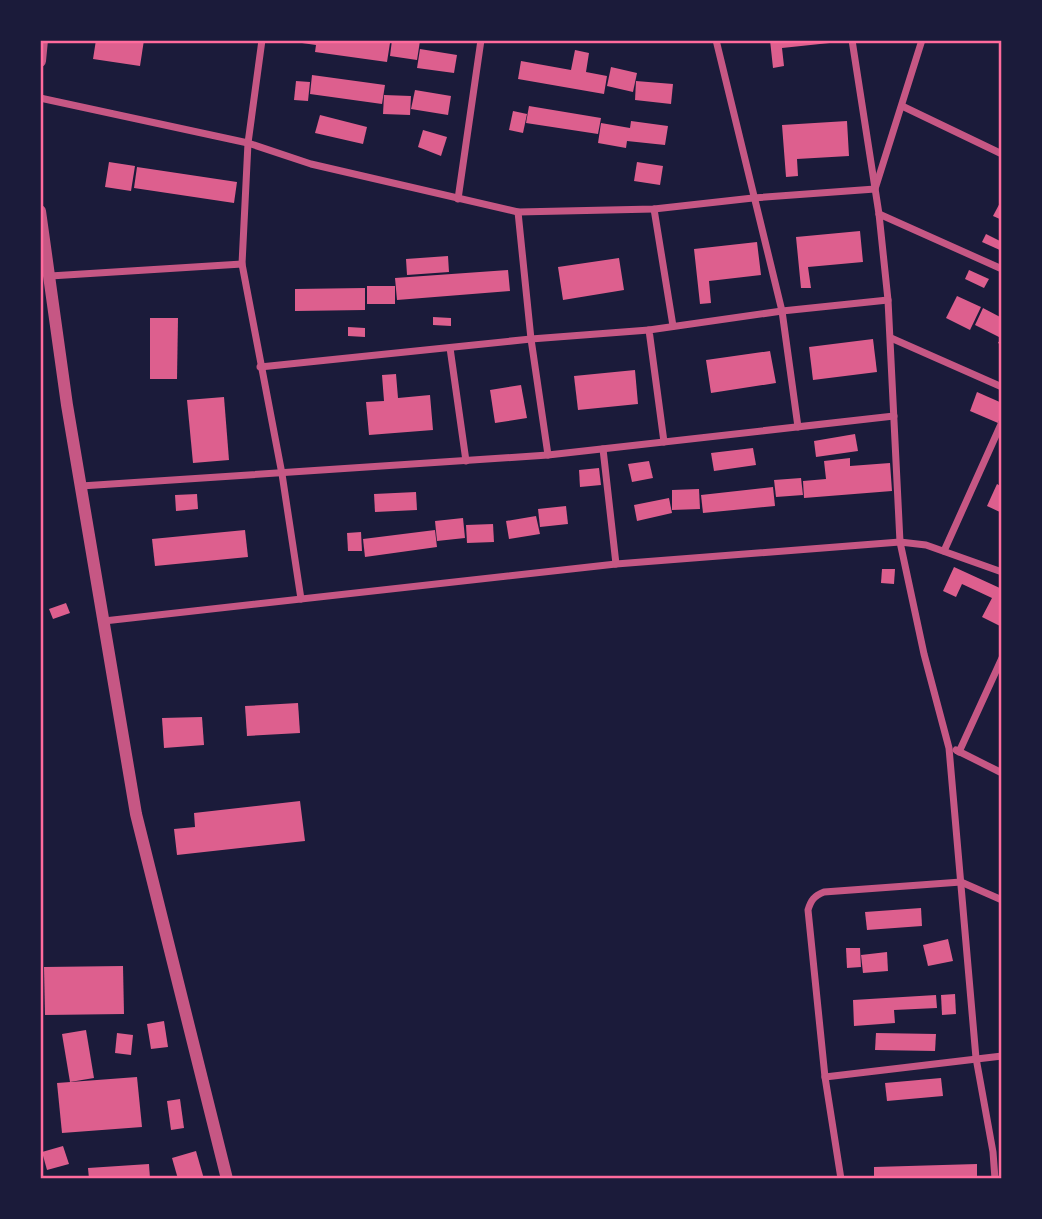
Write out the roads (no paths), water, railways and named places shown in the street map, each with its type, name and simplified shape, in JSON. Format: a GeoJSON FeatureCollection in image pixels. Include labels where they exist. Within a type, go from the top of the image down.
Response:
{"type":"FeatureCollection","features":[{"type":"Feature","properties":{"kind":"street"},"geometry":{"type":"LineString","coordinates":[[40,61],[42,40]]}},
{"type":"Feature","properties":{"kind":"street"},"geometry":{"type":"LineString","coordinates":[[262,40],[248,142],[242,264],[282,474],[301,599]]}},
{"type":"Feature","properties":{"kind":"street"},"geometry":{"type":"LineString","coordinates":[[458,199],[481,40]]}},
{"type":"Feature","properties":{"kind":"street"},"geometry":{"type":"LineString","coordinates":[[716,40],[782,311],[798,427]]}},
{"type":"Feature","properties":{"kind":"street"},"geometry":{"type":"LineString","coordinates":[[852,40],[879,214],[888,300],[900,542],[949,748],[976,1058],[993,1152],[995,1179]]}},
{"type":"Feature","properties":{"kind":"street"},"geometry":{"type":"LineString","coordinates":[[875,189],[922,40]]}},
{"type":"Feature","properties":{"kind":"street"},"geometry":{"type":"LineString","coordinates":[[40,98],[248,142],[311,164],[518,212],[654,209],[875,189]]}},
{"type":"Feature","properties":{"kind":"street"},"geometry":{"type":"LineString","coordinates":[[902,106],[1002,154]]}},
{"type":"Feature","properties":{"kind":"street"},"geometry":{"type":"LineString","coordinates":[[654,209],[673,326]]}},
{"type":"Feature","properties":{"kind":"street"},"geometry":{"type":"LineString","coordinates":[[40,211],[80,486],[136,814],[227,1179]]}},
{"type":"Feature","properties":{"kind":"street"},"geometry":{"type":"LineString","coordinates":[[518,212],[531,339],[548,455]]}},
{"type":"Feature","properties":{"kind":"street"},"geometry":{"type":"LineString","coordinates":[[879,214],[1002,269]]}},
{"type":"Feature","properties":{"kind":"street"},"geometry":{"type":"LineString","coordinates":[[50,276],[242,264]]}},
{"type":"Feature","properties":{"kind":"street"},"geometry":{"type":"LineString","coordinates":[[260,367],[531,339],[649,330],[782,311],[888,300]]}},
{"type":"Feature","properties":{"kind":"street"},"geometry":{"type":"LineString","coordinates":[[649,330],[664,442]]}},
{"type":"Feature","properties":{"kind":"street"},"geometry":{"type":"LineString","coordinates":[[891,338],[1002,387]]}},
{"type":"Feature","properties":{"kind":"street"},"geometry":{"type":"LineString","coordinates":[[450,348],[466,461]]}},
{"type":"Feature","properties":{"kind":"street"},"geometry":{"type":"LineString","coordinates":[[80,486],[548,455],[894,416]]}},
{"type":"Feature","properties":{"kind":"street"},"geometry":{"type":"LineString","coordinates":[[944,551],[1002,422]]}},
{"type":"Feature","properties":{"kind":"street"},"geometry":{"type":"LineString","coordinates":[[603,449],[616,564]]}},
{"type":"Feature","properties":{"kind":"street"},"geometry":{"type":"LineString","coordinates":[[104,621],[616,564],[900,542],[926,545],[1002,572]]}},
{"type":"Feature","properties":{"kind":"street"},"geometry":{"type":"LineString","coordinates":[[960,752],[1002,658]]}},
{"type":"Feature","properties":{"kind":"street"},"geometry":{"type":"LineString","coordinates":[[949,748],[1002,774]]}},
{"type":"Feature","properties":{"kind":"street"},"geometry":{"type":"LineString","coordinates":[[841,1179],[825,1077],[808,910],[810,902],[816,895],[824,892],[961,882],[1002,900]]}},
{"type":"Feature","properties":{"kind":"street"},"geometry":{"type":"LineString","coordinates":[[825,1077],[1002,1056]]}},
{"type":"Feature","properties":{"kind":"street"},"geometry":{"type":"LineString","coordinates":[[993,1152],[1002,1156]]}}]}
